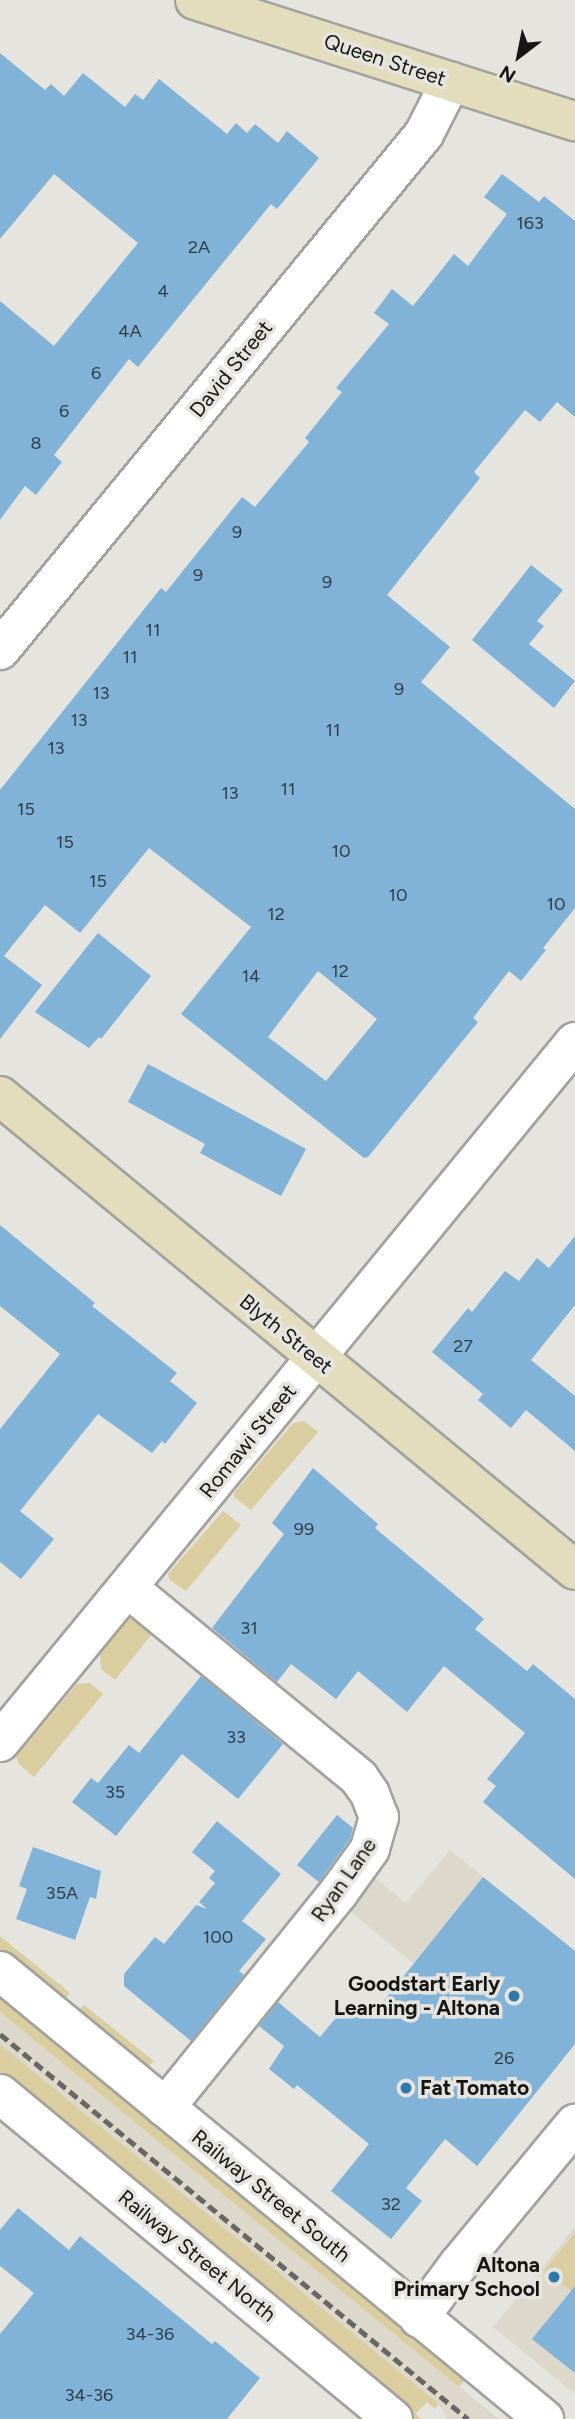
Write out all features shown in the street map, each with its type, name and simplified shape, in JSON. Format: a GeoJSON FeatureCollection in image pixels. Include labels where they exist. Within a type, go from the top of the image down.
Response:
{"type":"FeatureCollection","features":[{"type":"Feature","properties":{"kind":"street","name":"Queen Street"},"geometry":{"type":"LineString","coordinates":[[195,0],[575,121]]}},
{"type":"Feature","properties":{"kind":"street","name":"David Street"},"geometry":{"type":"LineString","coordinates":[[0,650],[424,134],[451,81]]}},
{"type":"Feature","properties":{"kind":"street","name":"Romawi Street"},"geometry":{"type":"LineString","coordinates":[[0,1742],[575,1042]]}},
{"type":"Feature","properties":{"kind":"street","name":"Blyth Street"},"geometry":{"type":"LineString","coordinates":[[0,1096],[575,1570]]}},
{"type":"Feature","properties":{"kind":"street","name":"Ryan Lane"},"geometry":{"type":"LineString","coordinates":[[128,1588],[359,1778],[370,1794],[379,1817],[370,1849],[339,1892],[165,2108]]}},
{"type":"Feature","properties":{"kind":"street","name":"Railway Street South"},"geometry":{"type":"LineString","coordinates":[[0,1971],[544,2419]]}},
{"type":"Feature","properties":{"kind":"street","name":"Railway Street North"},"geometry":{"type":"LineString","coordinates":[[0,2094],[353,2407],[394,2419]]}},
{"type":"Feature","properties":{"kind":"street"},"geometry":{"type":"LineString","coordinates":[[419,2318],[459,2264],[575,2124]]}},
{"type":"Feature","properties":{"kind":"shaded area"},"geometry":{"type":"Polygon","coordinates":[[[304,1421],[318,1432],[251,1510],[234,1497],[234,1493],[293,1423],[304,1421]]]}},
{"type":"Feature","properties":{"kind":"shaded area"},"geometry":{"type":"Polygon","coordinates":[[[223,1511],[241,1525],[186,1591],[170,1580],[168,1574],[223,1511]]]}},
{"type":"Feature","properties":{"kind":"shaded area"},"geometry":{"type":"Polygon","coordinates":[[[137,1609],[161,1623],[115,1680],[101,1669],[100,1654],[137,1609]]]}},
{"type":"Feature","properties":{"kind":"shaded area"},"geometry":{"type":"Polygon","coordinates":[[[90,1683],[103,1694],[34,1777],[19,1764],[16,1757],[77,1684],[90,1683]]]}},
{"type":"Feature","properties":{"kind":"shaded area","name":"Goodstart Early Learning - Altona"},"geometry":{"type":"Polygon","coordinates":[[[450,1850],[575,1951],[548,2074],[346,1908],[367,1872],[406,1903],[450,1850]]]}},
{"type":"Feature","properties":{"kind":"shaded area"},"geometry":{"type":"Polygon","coordinates":[[[0,1936],[70,1993],[63,2001],[0,1949],[0,1936]]]}},
{"type":"Feature","properties":{"kind":"shaded area"},"geometry":{"type":"Polygon","coordinates":[[[0,1995],[466,2379],[459,2387],[0,2012],[0,1995]]]}},
{"type":"Feature","properties":{"kind":"shaded area"},"geometry":{"type":"Polygon","coordinates":[[[84,2005],[154,2061],[147,2068],[81,2016],[79,2010],[84,2005]]]}},
{"type":"Feature","properties":{"kind":"shaded area"},"geometry":{"type":"Polygon","coordinates":[[[0,2012],[499,2419],[447,2419],[439,2404],[0,2044],[0,2012]]]}},
{"type":"Feature","properties":{"kind":"shaded area"},"geometry":{"type":"Polygon","coordinates":[[[0,2044],[439,2404],[435,2409],[427,2402],[416,2414],[421,2419],[414,2419],[0,2077],[0,2044]]]}},
{"type":"Feature","properties":{"kind":"shaded area","name":"Altona Primary School"},"geometry":{"type":"Polygon","coordinates":[[[575,2227],[575,2394],[493,2327],[575,2227]]]}},
{"type":"Feature","properties":{"kind":"shaded area"},"geometry":{"type":"Polygon","coordinates":[[[575,2233],[575,2294],[544,2270],[575,2233]]]}},
{"type":"Feature","properties":{"kind":"building"},"geometry":{"type":"Polygon","coordinates":[[[0,53],[45,90],[51,84],[64,96],[83,73],[125,107],[135,94],[143,100],[159,79],[227,134],[236,123],[247,133],[255,124],[278,143],[287,131],[319,158],[277,209],[271,204],[138,367],[129,359],[54,455],[62,462],[36,495],[25,486],[0,520],[0,301],[54,346],[138,243],[54,174],[0,239],[0,53]]]}},
{"type":"Feature","properties":{"kind":"building"},"geometry":{"type":"Polygon","coordinates":[[[502,174],[539,202],[544,196],[575,221],[575,417],[557,402],[540,422],[525,410],[474,472],[480,478],[387,595],[450,647],[421,682],[575,809],[575,908],[521,981],[509,971],[473,1018],[478,1022],[368,1157],[364,1158],[181,1014],[251,927],[149,848],[80,933],[45,905],[4,956],[42,985],[0,1039],[0,790],[161,588],[166,592],[242,497],[255,507],[309,442],[305,438],[342,392],[336,388],[389,324],[374,313],[392,289],[413,306],[454,254],[468,266],[507,214],[484,197],[502,174]],[[318,971],[268,1037],[326,1081],[377,1019],[318,971]]]}},
{"type":"Feature","properties":{"kind":"building"},"geometry":{"type":"Polygon","coordinates":[[[531,565],[563,590],[537,621],[544,626],[529,644],[575,681],[554,708],[472,640],[531,565]]]}},
{"type":"Feature","properties":{"kind":"building"},"geometry":{"type":"Polygon","coordinates":[[[98,933],[151,976],[101,1039],[99,1037],[89,1048],[35,1012],[98,933]]]}},
{"type":"Feature","properties":{"kind":"building"},"geometry":{"type":"Polygon","coordinates":[[[148,1064],[306,1149],[281,1196],[200,1153],[205,1144],[128,1102],[148,1064]]]}},
{"type":"Feature","properties":{"kind":"building"},"geometry":{"type":"Polygon","coordinates":[[[0,1225],[95,1303],[92,1306],[177,1373],[170,1381],[197,1403],[165,1444],[162,1441],[152,1453],[98,1414],[20,1511],[54,1539],[21,1579],[0,1562],[0,1429],[60,1354],[0,1306],[0,1225]]]}},
{"type":"Feature","properties":{"kind":"building"},"geometry":{"type":"Polygon","coordinates":[[[575,1236],[575,1305],[531,1360],[575,1396],[575,1451],[526,1410],[511,1428],[478,1400],[483,1394],[432,1352],[468,1308],[472,1312],[505,1271],[519,1281],[537,1258],[549,1268],[575,1236]]]}},
{"type":"Feature","properties":{"kind":"building"},"geometry":{"type":"Polygon","coordinates":[[[313,1468],[378,1524],[375,1528],[484,1619],[475,1629],[527,1671],[533,1664],[575,1699],[575,1879],[483,1802],[496,1786],[487,1779],[525,1733],[444,1666],[407,1712],[358,1671],[336,1699],[291,1664],[277,1682],[212,1628],[284,1534],[272,1523],[313,1468]]]}},
{"type":"Feature","properties":{"kind":"building"},"geometry":{"type":"Polygon","coordinates":[[[201,1676],[283,1744],[238,1799],[182,1754],[116,1836],[72,1802],[91,1778],[98,1783],[129,1745],[139,1753],[201,1676]]]}},
{"type":"Feature","properties":{"kind":"building"},"geometry":{"type":"Polygon","coordinates":[[[337,1815],[353,1828],[350,1839],[319,1882],[297,1865],[337,1815]]]}},
{"type":"Feature","properties":{"kind":"building"},"geometry":{"type":"Polygon","coordinates":[[[217,1821],[281,1874],[242,1921],[266,1939],[239,1971],[244,1975],[191,2041],[124,1986],[124,1974],[155,1937],[164,1944],[196,1905],[207,1909],[199,1902],[215,1883],[209,1878],[215,1871],[192,1852],[217,1821]]]}},
{"type":"Feature","properties":{"kind":"building"},"geometry":{"type":"Polygon","coordinates":[[[33,1847],[101,1871],[96,1899],[90,1897],[75,1940],[16,1919],[27,1889],[19,1886],[33,1847]]]}},
{"type":"Feature","properties":{"kind":"building"},"geometry":{"type":"Polygon","coordinates":[[[483,1877],[575,1951],[575,2044],[477,2166],[445,2139],[406,2188],[422,2201],[391,2239],[331,2191],[369,2144],[297,2085],[294,2089],[269,2069],[284,2046],[259,2026],[278,2002],[320,2037],[339,2014],[345,2019],[360,2000],[375,2012],[483,1877]]]}},
{"type":"Feature","properties":{"kind":"building"},"geometry":{"type":"Polygon","coordinates":[[[18,2208],[69,2250],[80,2236],[212,2344],[215,2341],[260,2378],[227,2419],[0,2419],[0,2334],[34,2293],[0,2266],[0,2230],[18,2208]]]}},
{"type":"Feature","properties":{"kind":"building"},"geometry":{"type":"Polygon","coordinates":[[[575,2286],[575,2373],[532,2339],[575,2286]]]}},
{"type":"Feature","properties":{"kind":"railway"},"geometry":{"type":"LineString","coordinates":[[0,2034],[468,2419]]}},
{"type":"Feature","properties":{"kind":"place","name":"Goodstart Early Learning - Altona"},"geometry":{"type":"Point","coordinates":[514,1996]}},
{"type":"Feature","properties":{"kind":"place","name":"Fat Tomato"},"geometry":{"type":"Point","coordinates":[406,2088]}},
{"type":"Feature","properties":{"kind":"place","name":"Altona Primary School"},"geometry":{"type":"Point","coordinates":[554,2277]}}]}
